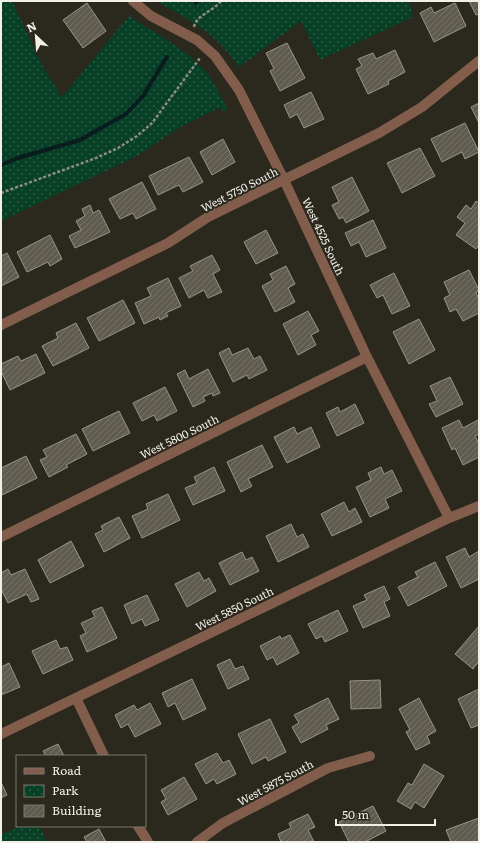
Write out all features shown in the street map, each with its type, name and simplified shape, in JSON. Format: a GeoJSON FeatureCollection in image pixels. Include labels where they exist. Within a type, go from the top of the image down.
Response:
{"type":"FeatureCollection","features":[{"type":"Feature","properties":{"kind":"street","name":"West 4525 South"},"geometry":{"type":"LineString","coordinates":[[133,1],[151,16],[197,40],[215,56],[238,90],[284,180],[367,356],[448,518]]}},
{"type":"Feature","properties":{"kind":"street","name":"West 5750 South"},"geometry":{"type":"LineString","coordinates":[[1,325],[168,244],[208,217],[379,133],[422,107],[479,62]]}},
{"type":"Feature","properties":{"kind":"street","name":"West 5800 South"},"geometry":{"type":"LineString","coordinates":[[1,537],[367,356]]}},
{"type":"Feature","properties":{"kind":"street","name":"West 5850 South"},"geometry":{"type":"LineString","coordinates":[[1,734],[448,518],[479,506]]}},
{"type":"Feature","properties":{"kind":"street"},"geometry":{"type":"LineString","coordinates":[[76,698],[104,755]]}},
{"type":"Feature","properties":{"kind":"street","name":"West 5875 South"},"geometry":{"type":"LineString","coordinates":[[197,842],[223,823],[328,768],[370,756]]}},
{"type":"Feature","properties":{"kind":"street"},"geometry":{"type":"LineString","coordinates":[[139,827],[148,842]]}},
{"type":"Feature","properties":{"kind":"path"},"geometry":{"type":"LineString","coordinates":[[194,25],[199,18],[212,11],[220,1]]}},
{"type":"Feature","properties":{"kind":"path"},"geometry":{"type":"LineString","coordinates":[[1,193],[96,158],[124,144],[152,123],[201,59]]}},
{"type":"Feature","properties":{"kind":"green space"},"geometry":{"type":"Polygon","coordinates":[[[1,1],[12,1],[44,69],[62,97],[129,16],[178,47],[196,62],[211,79],[228,110],[223,112],[221,107],[179,128],[137,156],[1,221],[1,1]]]}},
{"type":"Feature","properties":{"kind":"green space"},"geometry":{"type":"Polygon","coordinates":[[[156,1],[409,1],[413,17],[320,60],[301,21],[239,67],[221,45],[202,28],[156,1]]]}},
{"type":"Feature","properties":{"kind":"green space"},"geometry":{"type":"Polygon","coordinates":[[[18,827],[40,827],[47,842],[1,842],[1,835],[18,827]]]}},
{"type":"Feature","properties":{"kind":"building"},"geometry":{"type":"Polygon","coordinates":[[[469,1],[479,1],[479,14],[476,15],[469,1]]]}},
{"type":"Feature","properties":{"kind":"building"},"geometry":{"type":"Polygon","coordinates":[[[87,3],[106,31],[83,48],[63,20],[87,3]]]}},
{"type":"Feature","properties":{"kind":"building"},"geometry":{"type":"Polygon","coordinates":[[[455,3],[466,26],[434,42],[420,13],[431,7],[434,13],[455,3]]]}},
{"type":"Feature","properties":{"kind":"building"},"geometry":{"type":"Polygon","coordinates":[[[287,43],[305,78],[280,91],[270,71],[274,69],[266,53],[287,43]]]}},
{"type":"Feature","properties":{"kind":"building"},"geometry":{"type":"Polygon","coordinates":[[[395,50],[405,72],[388,81],[389,84],[368,94],[356,69],[362,66],[358,59],[373,53],[376,59],[395,50]]]}},
{"type":"Feature","properties":{"kind":"building"},"geometry":{"type":"Polygon","coordinates":[[[311,92],[324,119],[304,128],[297,114],[290,118],[284,105],[311,92]]]}},
{"type":"Feature","properties":{"kind":"building"},"geometry":{"type":"Polygon","coordinates":[[[479,103],[479,123],[471,107],[479,103]]]}},
{"type":"Feature","properties":{"kind":"building"},"geometry":{"type":"Polygon","coordinates":[[[465,123],[479,152],[465,159],[462,152],[442,162],[431,139],[465,123]]]}},
{"type":"Feature","properties":{"kind":"building"},"geometry":{"type":"Polygon","coordinates":[[[223,139],[235,162],[212,175],[200,152],[223,139]]]}},
{"type":"Feature","properties":{"kind":"building"},"geometry":{"type":"Polygon","coordinates":[[[420,148],[435,176],[402,193],[387,163],[420,148]]]}},
{"type":"Feature","properties":{"kind":"building"},"geometry":{"type":"Polygon","coordinates":[[[189,157],[203,182],[183,192],[179,185],[158,195],[149,176],[189,157]]]}},
{"type":"Feature","properties":{"kind":"building"},"geometry":{"type":"Polygon","coordinates":[[[352,177],[369,211],[346,223],[343,217],[339,219],[332,205],[339,202],[332,187],[352,177]]]}},
{"type":"Feature","properties":{"kind":"building"},"geometry":{"type":"Polygon","coordinates":[[[142,182],[156,209],[136,219],[133,213],[120,219],[109,199],[142,182]]]}},
{"type":"Feature","properties":{"kind":"building"},"geometry":{"type":"Polygon","coordinates":[[[476,201],[479,203],[479,245],[476,249],[456,235],[465,223],[457,217],[466,205],[471,209],[476,201]]]}},
{"type":"Feature","properties":{"kind":"building"},"geometry":{"type":"Polygon","coordinates":[[[90,205],[93,213],[99,210],[110,232],[75,248],[69,236],[81,230],[76,221],[85,216],[82,209],[90,205]]]}},
{"type":"Feature","properties":{"kind":"building"},"geometry":{"type":"Polygon","coordinates":[[[373,220],[386,248],[366,257],[359,242],[351,246],[345,233],[373,220]]]}},
{"type":"Feature","properties":{"kind":"building"},"geometry":{"type":"Polygon","coordinates":[[[266,230],[278,253],[256,264],[244,242],[266,230]]]}},
{"type":"Feature","properties":{"kind":"building"},"geometry":{"type":"Polygon","coordinates":[[[50,235],[62,259],[50,266],[48,262],[27,272],[17,252],[50,235]]]}},
{"type":"Feature","properties":{"kind":"building"},"geometry":{"type":"Polygon","coordinates":[[[7,253],[19,277],[1,286],[1,256],[7,253]]]}},
{"type":"Feature","properties":{"kind":"building"},"geometry":{"type":"Polygon","coordinates":[[[212,255],[220,270],[213,274],[222,292],[208,298],[204,290],[189,298],[179,278],[193,271],[190,266],[212,255]]]}},
{"type":"Feature","properties":{"kind":"building"},"geometry":{"type":"Polygon","coordinates":[[[286,266],[295,284],[288,288],[295,302],[275,312],[262,286],[273,280],[270,274],[286,266]]]}},
{"type":"Feature","properties":{"kind":"building"},"geometry":{"type":"Polygon","coordinates":[[[469,270],[479,290],[476,293],[479,299],[479,313],[463,321],[456,309],[450,312],[444,298],[450,295],[444,282],[469,270]]]}},
{"type":"Feature","properties":{"kind":"building"},"geometry":{"type":"Polygon","coordinates":[[[394,273],[410,306],[392,314],[383,295],[377,298],[370,285],[394,273]]]}},
{"type":"Feature","properties":{"kind":"building"},"geometry":{"type":"Polygon","coordinates":[[[168,278],[181,306],[166,313],[168,316],[160,320],[159,317],[144,324],[135,303],[151,296],[147,288],[168,278]]]}},
{"type":"Feature","properties":{"kind":"building"},"geometry":{"type":"Polygon","coordinates":[[[123,300],[135,323],[99,341],[87,318],[123,300]]]}},
{"type":"Feature","properties":{"kind":"building"},"geometry":{"type":"Polygon","coordinates":[[[308,311],[319,331],[311,335],[316,345],[298,355],[283,324],[308,311]]]}},
{"type":"Feature","properties":{"kind":"building"},"geometry":{"type":"Polygon","coordinates":[[[419,319],[435,350],[409,364],[393,332],[419,319]]]}},
{"type":"Feature","properties":{"kind":"building"},"geometry":{"type":"Polygon","coordinates":[[[76,323],[89,348],[53,366],[42,346],[58,338],[56,333],[76,323]]]}},
{"type":"Feature","properties":{"kind":"building"},"geometry":{"type":"Polygon","coordinates":[[[229,348],[232,355],[248,348],[254,359],[260,356],[267,370],[249,379],[247,375],[233,382],[219,353],[229,348]]]}},
{"type":"Feature","properties":{"kind":"building"},"geometry":{"type":"Polygon","coordinates":[[[36,354],[45,373],[10,390],[1,371],[1,364],[18,356],[21,361],[36,354]]]}},
{"type":"Feature","properties":{"kind":"building"},"geometry":{"type":"Polygon","coordinates":[[[208,369],[220,393],[213,396],[212,393],[203,397],[205,401],[193,407],[177,374],[185,370],[189,379],[208,369]]]}},
{"type":"Feature","properties":{"kind":"building"},"geometry":{"type":"Polygon","coordinates":[[[450,377],[463,404],[436,417],[429,404],[437,401],[430,386],[450,377]]]}},
{"type":"Feature","properties":{"kind":"building"},"geometry":{"type":"Polygon","coordinates":[[[165,387],[177,411],[157,421],[154,415],[142,421],[133,403],[165,387]]]}},
{"type":"Feature","properties":{"kind":"building"},"geometry":{"type":"Polygon","coordinates":[[[355,404],[364,423],[337,436],[326,413],[338,407],[340,412],[355,404]]]}},
{"type":"Feature","properties":{"kind":"building"},"geometry":{"type":"Polygon","coordinates":[[[119,411],[130,433],[93,451],[82,429],[119,411]]]}},
{"type":"Feature","properties":{"kind":"building"},"geometry":{"type":"Polygon","coordinates":[[[459,420],[463,428],[478,420],[479,422],[479,434],[475,436],[479,444],[479,457],[463,465],[455,448],[452,450],[442,428],[459,420]]]}},
{"type":"Feature","properties":{"kind":"building"},"geometry":{"type":"Polygon","coordinates":[[[294,427],[297,434],[311,427],[320,447],[287,463],[274,437],[294,427]]]}},
{"type":"Feature","properties":{"kind":"building"},"geometry":{"type":"Polygon","coordinates":[[[76,434],[87,454],[66,465],[68,467],[49,477],[40,460],[47,457],[43,450],[76,434]]]}},
{"type":"Feature","properties":{"kind":"building"},"geometry":{"type":"Polygon","coordinates":[[[262,445],[273,467],[248,479],[252,486],[241,492],[227,462],[262,445]]]}},
{"type":"Feature","properties":{"kind":"building"},"geometry":{"type":"Polygon","coordinates":[[[26,456],[37,478],[2,495],[1,468],[26,456]]]}},
{"type":"Feature","properties":{"kind":"building"},"geometry":{"type":"Polygon","coordinates":[[[214,467],[225,491],[193,505],[185,488],[197,483],[194,477],[214,467]]]}},
{"type":"Feature","properties":{"kind":"building"},"geometry":{"type":"Polygon","coordinates":[[[381,467],[384,474],[392,470],[402,491],[385,499],[389,508],[370,517],[356,487],[371,480],[368,473],[381,467]]]}},
{"type":"Feature","properties":{"kind":"building"},"geometry":{"type":"Polygon","coordinates":[[[168,494],[180,520],[142,538],[132,516],[148,509],[146,504],[168,494]]]}},
{"type":"Feature","properties":{"kind":"building"},"geometry":{"type":"Polygon","coordinates":[[[344,502],[349,512],[355,508],[362,522],[332,536],[321,514],[344,502]]]}},
{"type":"Feature","properties":{"kind":"building"},"geometry":{"type":"Polygon","coordinates":[[[119,517],[130,538],[104,552],[95,534],[103,530],[101,526],[119,517]]]}},
{"type":"Feature","properties":{"kind":"building"},"geometry":{"type":"Polygon","coordinates":[[[291,524],[297,537],[303,534],[309,547],[278,562],[266,536],[291,524]]]}},
{"type":"Feature","properties":{"kind":"building"},"geometry":{"type":"Polygon","coordinates":[[[71,541],[84,566],[50,583],[38,560],[71,541]]]}},
{"type":"Feature","properties":{"kind":"building"},"geometry":{"type":"Polygon","coordinates":[[[465,548],[469,557],[479,551],[479,579],[461,588],[446,557],[465,548]]]}},
{"type":"Feature","properties":{"kind":"building"},"geometry":{"type":"Polygon","coordinates":[[[242,552],[246,560],[252,557],[259,571],[230,585],[219,563],[242,552]]]}},
{"type":"Feature","properties":{"kind":"building"},"geometry":{"type":"Polygon","coordinates":[[[435,562],[447,586],[408,606],[398,587],[418,577],[415,572],[435,562]]]}},
{"type":"Feature","properties":{"kind":"building"},"geometry":{"type":"Polygon","coordinates":[[[8,569],[11,575],[25,569],[39,599],[31,602],[27,594],[8,603],[1,589],[1,573],[8,569]]]}},
{"type":"Feature","properties":{"kind":"building"},"geometry":{"type":"Polygon","coordinates":[[[199,572],[204,581],[209,578],[216,591],[187,607],[175,584],[199,572]]]}},
{"type":"Feature","properties":{"kind":"building"},"geometry":{"type":"Polygon","coordinates":[[[384,586],[390,599],[384,602],[390,616],[363,628],[353,606],[367,600],[364,595],[384,586]]]}},
{"type":"Feature","properties":{"kind":"building"},"geometry":{"type":"Polygon","coordinates":[[[147,595],[159,620],[145,626],[142,619],[132,624],[124,605],[147,595]]]}},
{"type":"Feature","properties":{"kind":"building"},"geometry":{"type":"Polygon","coordinates":[[[102,607],[117,638],[87,652],[80,636],[86,633],[81,623],[95,617],[92,611],[102,607]]]}},
{"type":"Feature","properties":{"kind":"building"},"geometry":{"type":"Polygon","coordinates":[[[338,610],[348,631],[325,642],[322,636],[316,639],[308,624],[338,610]]]}},
{"type":"Feature","properties":{"kind":"building"},"geometry":{"type":"Polygon","coordinates":[[[479,626],[479,661],[473,669],[455,654],[479,626]]]}},
{"type":"Feature","properties":{"kind":"building"},"geometry":{"type":"Polygon","coordinates":[[[290,635],[299,653],[277,665],[273,657],[267,660],[260,646],[280,636],[281,639],[290,635]]]}},
{"type":"Feature","properties":{"kind":"building"},"geometry":{"type":"Polygon","coordinates":[[[56,640],[60,649],[67,647],[73,660],[43,674],[32,651],[56,640]]]}},
{"type":"Feature","properties":{"kind":"building"},"geometry":{"type":"Polygon","coordinates":[[[230,659],[235,669],[243,666],[249,679],[228,689],[217,665],[230,659]]]}},
{"type":"Feature","properties":{"kind":"building"},"geometry":{"type":"Polygon","coordinates":[[[9,663],[20,687],[1,695],[1,667],[9,663]]]}},
{"type":"Feature","properties":{"kind":"building"},"geometry":{"type":"Polygon","coordinates":[[[192,679],[206,709],[183,720],[175,703],[168,707],[162,693],[192,679]]]}},
{"type":"Feature","properties":{"kind":"building"},"geometry":{"type":"Polygon","coordinates":[[[380,680],[381,708],[351,709],[350,681],[380,680]]]}},
{"type":"Feature","properties":{"kind":"building"},"geometry":{"type":"Polygon","coordinates":[[[479,689],[479,725],[471,728],[458,699],[479,689]]]}},
{"type":"Feature","properties":{"kind":"building"},"geometry":{"type":"Polygon","coordinates":[[[328,698],[339,719],[326,725],[328,729],[301,743],[292,727],[299,723],[294,715],[328,698]]]}},
{"type":"Feature","properties":{"kind":"building"},"geometry":{"type":"Polygon","coordinates":[[[419,698],[436,731],[427,736],[430,743],[416,750],[406,732],[410,730],[399,709],[419,698]]]}},
{"type":"Feature","properties":{"kind":"building"},"geometry":{"type":"Polygon","coordinates":[[[150,703],[161,724],[135,737],[128,724],[121,728],[115,715],[134,705],[137,710],[150,703]]]}},
{"type":"Feature","properties":{"kind":"building"},"geometry":{"type":"Polygon","coordinates":[[[270,719],[286,752],[268,761],[266,757],[252,764],[238,734],[270,719]]]}},
{"type":"Feature","properties":{"kind":"building"},"geometry":{"type":"Polygon","coordinates":[[[58,744],[64,755],[45,755],[43,751],[58,744]]]}},
{"type":"Feature","properties":{"kind":"building"},"geometry":{"type":"Polygon","coordinates":[[[217,753],[223,763],[229,760],[236,774],[217,784],[214,779],[206,784],[195,764],[217,753]]]}},
{"type":"Feature","properties":{"kind":"building"},"geometry":{"type":"Polygon","coordinates":[[[424,764],[444,776],[424,808],[415,802],[411,809],[397,801],[408,783],[412,785],[424,764]]]}},
{"type":"Feature","properties":{"kind":"building"},"geometry":{"type":"Polygon","coordinates":[[[184,777],[197,799],[168,815],[161,802],[166,799],[161,790],[184,777]]]}},
{"type":"Feature","properties":{"kind":"building"},"geometry":{"type":"Polygon","coordinates":[[[1,782],[7,795],[1,798],[1,782]]]}},
{"type":"Feature","properties":{"kind":"building"},"geometry":{"type":"Polygon","coordinates":[[[373,806],[386,831],[365,842],[349,842],[339,822],[373,806]]]}},
{"type":"Feature","properties":{"kind":"building"},"geometry":{"type":"Polygon","coordinates":[[[308,814],[315,827],[308,830],[314,842],[281,842],[278,834],[291,828],[289,823],[308,814]]]}},
{"type":"Feature","properties":{"kind":"building"},"geometry":{"type":"Polygon","coordinates":[[[479,818],[479,842],[451,842],[446,830],[479,818]]]}},
{"type":"Feature","properties":{"kind":"building"},"geometry":{"type":"Polygon","coordinates":[[[99,829],[106,842],[87,842],[84,837],[99,829]]]}},
{"type":"Feature","properties":{"kind":"waterway"},"geometry":{"type":"LineString","coordinates":[[1,165],[18,158],[80,140],[126,114],[143,96],[167,57]]}}]}
